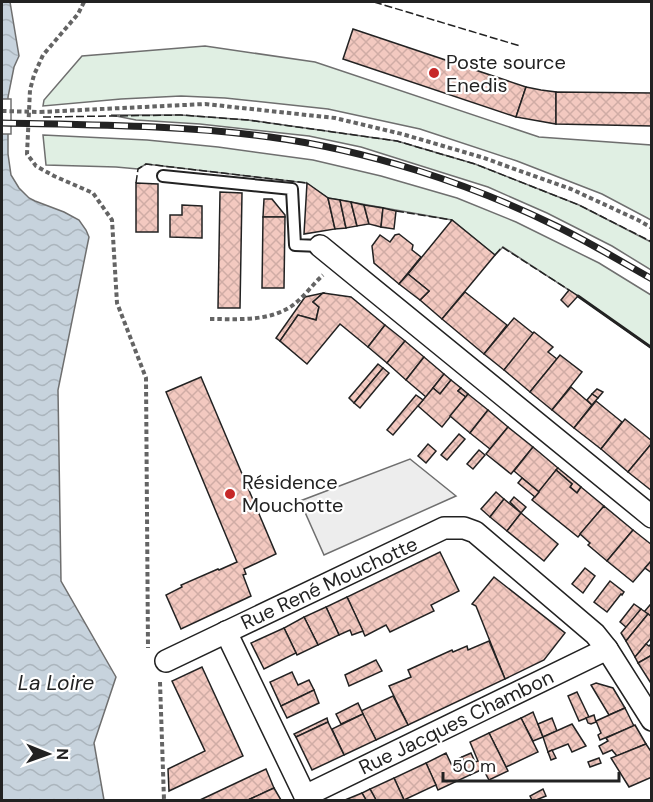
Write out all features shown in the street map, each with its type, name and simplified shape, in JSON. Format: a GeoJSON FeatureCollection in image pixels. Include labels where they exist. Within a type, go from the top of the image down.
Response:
{"type":"FeatureCollection","features":[{"type":"Feature","properties":{"kind":"street"},"geometry":{"type":"LineString","coordinates":[[320,246],[651,517]]}},
{"type":"Feature","properties":{"kind":"street","name":"Rue René Mouchotte"},"geometry":{"type":"LineString","coordinates":[[156,663],[444,528],[464,528],[474,532],[595,634],[608,649],[651,720]]}},
{"type":"Feature","properties":{"kind":"street"},"geometry":{"type":"LineString","coordinates":[[226,632],[306,798]]}},
{"type":"Feature","properties":{"kind":"street","name":"Rue Jacques Chambon"},"geometry":{"type":"LineString","coordinates":[[306,798],[608,649]]}},
{"type":"Feature","properties":{"kind":"lane"},"geometry":{"type":"LineString","coordinates":[[163,176],[292,189],[295,245],[320,246]]}},
{"type":"Feature","properties":{"kind":"path"},"geometry":{"type":"LineString","coordinates":[[84,2],[78,14],[43,55],[34,75],[30,90],[27,154],[36,166],[93,193],[112,220],[117,303],[146,378],[156,663],[160,683],[164,801]]}},
{"type":"Feature","properties":{"kind":"path"},"geometry":{"type":"LineString","coordinates":[[2,111],[40,112],[205,105],[335,118],[402,134],[481,157],[571,189],[651,228]]}},
{"type":"Feature","properties":{"kind":"path"},"geometry":{"type":"LineString","coordinates":[[210,319],[246,319],[278,313],[294,305],[337,260]]}},
{"type":"Feature","properties":{"kind":"green space"},"geometry":{"type":"Polygon","coordinates":[[[205,46],[315,62],[539,137],[651,145],[651,220],[602,194],[517,161],[420,129],[328,109],[225,98],[181,96],[43,106],[44,100],[82,56],[205,46]]]}},
{"type":"Feature","properties":{"kind":"green space"},"geometry":{"type":"Polygon","coordinates":[[[111,115],[181,115],[248,120],[397,141],[475,164],[579,205],[651,242],[651,270],[612,246],[547,213],[488,187],[361,147],[309,136],[200,124],[136,120],[111,115]]]}},
{"type":"Feature","properties":{"kind":"green space"},"geometry":{"type":"Polygon","coordinates":[[[43,135],[147,140],[313,160],[381,176],[457,198],[516,222],[599,263],[651,295],[651,348],[503,247],[495,255],[452,220],[328,198],[306,183],[146,164],[138,169],[46,165],[43,135]]]}},
{"type":"Feature","properties":{"kind":"shaded area"},"geometry":{"type":"Polygon","coordinates":[[[410,459],[456,496],[324,555],[300,501],[410,459]]]}},
{"type":"Feature","properties":{"kind":"water","name":"La Loire"},"geometry":{"type":"Polygon","coordinates":[[[2,2],[10,2],[19,56],[14,67],[8,97],[8,154],[11,175],[29,198],[79,220],[89,237],[58,390],[61,581],[116,677],[94,743],[104,800],[2,800],[2,2]]]}},
{"type":"Feature","properties":{"kind":"pier"},"geometry":{"type":"Polygon","coordinates":[[[2,99],[11,99],[11,134],[2,134],[2,99]]]}},
{"type":"Feature","properties":{"kind":"building","name":"Poste source Enedis"},"geometry":{"type":"Polygon","coordinates":[[[353,29],[526,87],[516,117],[343,59],[353,29]]]}},
{"type":"Feature","properties":{"kind":"building"},"geometry":{"type":"Polygon","coordinates":[[[526,87],[556,92],[556,124],[516,117],[526,87]]]}},
{"type":"Feature","properties":{"kind":"building"},"geometry":{"type":"Polygon","coordinates":[[[556,92],[652,93],[652,126],[556,124],[556,92]]]}},
{"type":"Feature","properties":{"kind":"building"},"geometry":{"type":"Polygon","coordinates":[[[136,183],[158,184],[158,232],[136,232],[136,183]]]}},
{"type":"Feature","properties":{"kind":"building"},"geometry":{"type":"Polygon","coordinates":[[[307,183],[328,198],[335,229],[304,234],[307,183]]]}},
{"type":"Feature","properties":{"kind":"building"},"geometry":{"type":"Polygon","coordinates":[[[220,192],[242,193],[240,308],[218,308],[220,192]]]}},
{"type":"Feature","properties":{"kind":"building"},"geometry":{"type":"Polygon","coordinates":[[[328,198],[340,200],[346,228],[335,229],[328,198]]]}},
{"type":"Feature","properties":{"kind":"building"},"geometry":{"type":"Polygon","coordinates":[[[264,199],[272,199],[285,217],[263,217],[264,199]]]}},
{"type":"Feature","properties":{"kind":"building"},"geometry":{"type":"Polygon","coordinates":[[[340,200],[351,202],[357,226],[346,228],[340,200]]]}},
{"type":"Feature","properties":{"kind":"building"},"geometry":{"type":"Polygon","coordinates":[[[351,202],[364,205],[369,224],[357,226],[351,202]]]}},
{"type":"Feature","properties":{"kind":"building"},"geometry":{"type":"Polygon","coordinates":[[[182,205],[202,206],[202,238],[170,237],[170,215],[182,215],[182,205]]]}},
{"type":"Feature","properties":{"kind":"building"},"geometry":{"type":"Polygon","coordinates":[[[364,205],[383,208],[381,227],[369,224],[364,205]]]}},
{"type":"Feature","properties":{"kind":"building"},"geometry":{"type":"Polygon","coordinates":[[[383,208],[396,211],[394,229],[381,227],[383,208]]]}},
{"type":"Feature","properties":{"kind":"building"},"geometry":{"type":"Polygon","coordinates":[[[263,217],[285,217],[284,288],[262,288],[263,217]]]}},
{"type":"Feature","properties":{"kind":"building"},"geometry":{"type":"Polygon","coordinates":[[[452,220],[495,255],[442,319],[420,300],[429,291],[408,274],[452,220]]]}},
{"type":"Feature","properties":{"kind":"building"},"geometry":{"type":"Polygon","coordinates":[[[399,234],[413,245],[412,250],[421,257],[399,284],[374,263],[372,246],[380,235],[390,242],[395,235],[399,234]]]}},
{"type":"Feature","properties":{"kind":"building"},"geometry":{"type":"Polygon","coordinates":[[[408,274],[429,291],[420,300],[399,284],[408,274]]]}},
{"type":"Feature","properties":{"kind":"building"},"geometry":{"type":"Polygon","coordinates":[[[569,290],[578,296],[568,307],[561,300],[569,290]]]}},
{"type":"Feature","properties":{"kind":"building"},"geometry":{"type":"Polygon","coordinates":[[[465,292],[507,325],[484,354],[442,319],[465,292]]]}},
{"type":"Feature","properties":{"kind":"building"},"geometry":{"type":"Polygon","coordinates":[[[323,293],[313,302],[319,307],[316,320],[298,315],[280,341],[276,338],[305,297],[323,293]]]}},
{"type":"Feature","properties":{"kind":"building"},"geometry":{"type":"Polygon","coordinates":[[[323,293],[351,297],[385,325],[368,347],[340,324],[307,364],[280,341],[298,315],[316,320],[319,307],[313,302],[323,293]]]}},
{"type":"Feature","properties":{"kind":"building"},"geometry":{"type":"Polygon","coordinates":[[[514,318],[534,334],[504,370],[484,354],[514,318]]]}},
{"type":"Feature","properties":{"kind":"building"},"geometry":{"type":"Polygon","coordinates":[[[385,325],[405,341],[387,363],[368,347],[385,325]]]}},
{"type":"Feature","properties":{"kind":"building"},"geometry":{"type":"Polygon","coordinates":[[[534,332],[553,347],[548,352],[557,359],[530,392],[504,370],[534,332]]]}},
{"type":"Feature","properties":{"kind":"building"},"geometry":{"type":"Polygon","coordinates":[[[405,341],[424,357],[406,380],[387,363],[405,341]]]}},
{"type":"Feature","properties":{"kind":"building"},"geometry":{"type":"Polygon","coordinates":[[[560,355],[582,372],[552,410],[530,392],[560,355]]]}},
{"type":"Feature","properties":{"kind":"building"},"geometry":{"type":"Polygon","coordinates":[[[424,357],[444,374],[426,397],[406,380],[424,357]]]}},
{"type":"Feature","properties":{"kind":"building"},"geometry":{"type":"Polygon","coordinates":[[[378,364],[383,368],[354,403],[349,398],[378,364]]]}},
{"type":"Feature","properties":{"kind":"building"},"geometry":{"type":"Polygon","coordinates":[[[383,368],[389,373],[360,408],[354,403],[383,368]]]}},
{"type":"Feature","properties":{"kind":"building"},"geometry":{"type":"Polygon","coordinates":[[[444,374],[451,380],[440,394],[433,388],[444,374]]]}},
{"type":"Feature","properties":{"kind":"building","name":"Résidence Mouchotte"},"geometry":{"type":"Polygon","coordinates":[[[201,377],[276,554],[244,569],[246,574],[243,575],[251,596],[181,629],[166,595],[182,587],[181,585],[237,562],[166,392],[201,377]]]}},
{"type":"Feature","properties":{"kind":"building"},"geometry":{"type":"Polygon","coordinates":[[[451,380],[461,388],[458,391],[466,397],[442,427],[418,406],[433,388],[440,394],[451,380]]]}},
{"type":"Feature","properties":{"kind":"building"},"geometry":{"type":"Polygon","coordinates":[[[571,387],[592,405],[574,428],[552,410],[571,387]]]}},
{"type":"Feature","properties":{"kind":"building"},"geometry":{"type":"Polygon","coordinates":[[[461,388],[468,394],[466,397],[458,391],[461,388]]]}},
{"type":"Feature","properties":{"kind":"building"},"geometry":{"type":"Polygon","coordinates":[[[597,389],[603,392],[598,398],[592,394],[597,389]]]}},
{"type":"Feature","properties":{"kind":"building"},"geometry":{"type":"Polygon","coordinates":[[[468,394],[488,410],[470,433],[450,416],[468,394]]]}},
{"type":"Feature","properties":{"kind":"building"},"geometry":{"type":"Polygon","coordinates":[[[592,394],[598,398],[592,405],[587,400],[592,394]]]}},
{"type":"Feature","properties":{"kind":"building"},"geometry":{"type":"Polygon","coordinates":[[[416,395],[423,400],[393,435],[387,430],[416,395]]]}},
{"type":"Feature","properties":{"kind":"building"},"geometry":{"type":"Polygon","coordinates":[[[596,401],[622,422],[601,449],[574,428],[596,401]]]}},
{"type":"Feature","properties":{"kind":"building"},"geometry":{"type":"Polygon","coordinates":[[[488,410],[508,427],[490,449],[470,433],[488,410]]]}},
{"type":"Feature","properties":{"kind":"building"},"geometry":{"type":"Polygon","coordinates":[[[625,419],[652,441],[628,472],[601,449],[625,419]]]}},
{"type":"Feature","properties":{"kind":"building"},"geometry":{"type":"Polygon","coordinates":[[[508,427],[533,447],[511,474],[486,454],[508,427]]]}},
{"type":"Feature","properties":{"kind":"building"},"geometry":{"type":"Polygon","coordinates":[[[459,434],[465,439],[447,460],[441,455],[459,434]]]}},
{"type":"Feature","properties":{"kind":"building"},"geometry":{"type":"Polygon","coordinates":[[[652,443],[652,491],[628,472],[652,443]]]}},
{"type":"Feature","properties":{"kind":"building"},"geometry":{"type":"Polygon","coordinates":[[[428,444],[436,451],[426,463],[418,456],[428,444]]]}},
{"type":"Feature","properties":{"kind":"building"},"geometry":{"type":"Polygon","coordinates":[[[533,447],[558,468],[539,492],[514,471],[533,447]]]}},
{"type":"Feature","properties":{"kind":"building"},"geometry":{"type":"Polygon","coordinates":[[[479,450],[485,455],[473,469],[467,464],[479,450]]]}},
{"type":"Feature","properties":{"kind":"building"},"geometry":{"type":"Polygon","coordinates":[[[558,468],[581,487],[577,493],[570,487],[572,484],[556,470],[558,468]]]}},
{"type":"Feature","properties":{"kind":"building"},"geometry":{"type":"Polygon","coordinates":[[[556,470],[572,484],[570,487],[577,493],[581,487],[604,506],[578,537],[532,500],[556,470]]]}},
{"type":"Feature","properties":{"kind":"building"},"geometry":{"type":"Polygon","coordinates":[[[522,478],[539,492],[535,497],[518,483],[522,478]]]}},
{"type":"Feature","properties":{"kind":"building"},"geometry":{"type":"Polygon","coordinates":[[[496,492],[504,499],[490,517],[481,509],[496,492]]]}},
{"type":"Feature","properties":{"kind":"building"},"geometry":{"type":"Polygon","coordinates":[[[514,497],[526,507],[521,513],[510,502],[514,497]]]}},
{"type":"Feature","properties":{"kind":"building"},"geometry":{"type":"Polygon","coordinates":[[[504,499],[521,513],[507,531],[490,517],[504,499]]]}},
{"type":"Feature","properties":{"kind":"building"},"geometry":{"type":"Polygon","coordinates":[[[604,506],[633,530],[607,561],[588,545],[590,543],[580,534],[604,506]]]}},
{"type":"Feature","properties":{"kind":"building"},"geometry":{"type":"Polygon","coordinates":[[[521,513],[558,544],[544,561],[507,531],[521,513]]]}},
{"type":"Feature","properties":{"kind":"building"},"geometry":{"type":"Polygon","coordinates":[[[633,530],[652,545],[652,560],[633,582],[607,561],[633,530]]]}},
{"type":"Feature","properties":{"kind":"building"},"geometry":{"type":"Polygon","coordinates":[[[440,552],[459,591],[431,605],[434,611],[390,632],[386,625],[365,636],[347,597],[440,552]]]}},
{"type":"Feature","properties":{"kind":"building"},"geometry":{"type":"Polygon","coordinates":[[[652,560],[652,573],[645,568],[652,560]]]}},
{"type":"Feature","properties":{"kind":"building"},"geometry":{"type":"Polygon","coordinates":[[[585,568],[595,576],[583,593],[572,584],[585,568]]]}},
{"type":"Feature","properties":{"kind":"building"},"geometry":{"type":"Polygon","coordinates":[[[494,577],[565,633],[544,660],[505,679],[476,606],[472,604],[494,577]]]}},
{"type":"Feature","properties":{"kind":"building"},"geometry":{"type":"Polygon","coordinates":[[[610,581],[624,592],[607,612],[594,602],[610,581]]]}},
{"type":"Feature","properties":{"kind":"building"},"geometry":{"type":"Polygon","coordinates":[[[347,597],[363,631],[352,635],[350,630],[339,635],[326,607],[347,597]]]}},
{"type":"Feature","properties":{"kind":"building"},"geometry":{"type":"Polygon","coordinates":[[[634,604],[641,609],[627,628],[620,622],[634,604]]]}},
{"type":"Feature","properties":{"kind":"building"},"geometry":{"type":"Polygon","coordinates":[[[650,605],[652,606],[652,617],[644,612],[650,605]]]}},
{"type":"Feature","properties":{"kind":"building"},"geometry":{"type":"Polygon","coordinates":[[[326,607],[339,635],[318,645],[304,617],[326,607]]]}},
{"type":"Feature","properties":{"kind":"building"},"geometry":{"type":"Polygon","coordinates":[[[641,609],[648,614],[626,641],[621,633],[641,609]]]}},
{"type":"Feature","properties":{"kind":"building"},"geometry":{"type":"Polygon","coordinates":[[[648,614],[652,617],[652,637],[635,657],[626,641],[648,614]]]}},
{"type":"Feature","properties":{"kind":"building"},"geometry":{"type":"Polygon","coordinates":[[[304,617],[318,645],[297,655],[284,628],[304,617]]]}},
{"type":"Feature","properties":{"kind":"building"},"geometry":{"type":"Polygon","coordinates":[[[284,628],[296,653],[264,669],[251,643],[284,628]]]}},
{"type":"Feature","properties":{"kind":"building"},"geometry":{"type":"Polygon","coordinates":[[[489,641],[505,679],[408,725],[389,686],[411,677],[408,670],[452,650],[453,652],[467,646],[468,650],[489,641]]]}},
{"type":"Feature","properties":{"kind":"building"},"geometry":{"type":"Polygon","coordinates":[[[652,643],[652,655],[638,663],[635,657],[646,644],[649,646],[652,643]]]}},
{"type":"Feature","properties":{"kind":"building"},"geometry":{"type":"Polygon","coordinates":[[[652,655],[652,685],[638,663],[652,655]]]}},
{"type":"Feature","properties":{"kind":"building"},"geometry":{"type":"Polygon","coordinates":[[[376,660],[382,671],[349,686],[345,675],[376,660]]]}},
{"type":"Feature","properties":{"kind":"building"},"geometry":{"type":"Polygon","coordinates":[[[202,667],[243,756],[169,791],[168,769],[205,751],[172,681],[202,667]]]}},
{"type":"Feature","properties":{"kind":"building"},"geometry":{"type":"Polygon","coordinates":[[[292,672],[298,685],[309,680],[314,690],[281,706],[270,682],[292,672]]]}},
{"type":"Feature","properties":{"kind":"building"},"geometry":{"type":"Polygon","coordinates":[[[596,683],[613,688],[625,708],[609,715],[591,685],[596,683]]]}},
{"type":"Feature","properties":{"kind":"building"},"geometry":{"type":"Polygon","coordinates":[[[314,690],[319,703],[287,718],[281,706],[314,690]]]}},
{"type":"Feature","properties":{"kind":"building"},"geometry":{"type":"Polygon","coordinates":[[[577,692],[589,717],[579,721],[568,696],[577,692]]]}},
{"type":"Feature","properties":{"kind":"building"},"geometry":{"type":"Polygon","coordinates":[[[393,696],[408,725],[376,740],[361,711],[393,696]]]}},
{"type":"Feature","properties":{"kind":"building"},"geometry":{"type":"Polygon","coordinates":[[[358,703],[363,714],[341,724],[336,714],[358,703]]]}},
{"type":"Feature","properties":{"kind":"building"},"geometry":{"type":"Polygon","coordinates":[[[625,708],[634,726],[600,740],[598,735],[601,733],[596,721],[625,708]]]}},
{"type":"Feature","properties":{"kind":"building"},"geometry":{"type":"Polygon","coordinates":[[[533,712],[543,737],[533,741],[521,718],[533,712]]]}},
{"type":"Feature","properties":{"kind":"building"},"geometry":{"type":"Polygon","coordinates":[[[363,714],[376,740],[344,755],[332,729],[363,714]]]}},
{"type":"Feature","properties":{"kind":"building"},"geometry":{"type":"Polygon","coordinates":[[[594,715],[596,722],[588,723],[586,718],[594,715]]]}},
{"type":"Feature","properties":{"kind":"building"},"geometry":{"type":"Polygon","coordinates":[[[327,718],[328,722],[296,737],[294,734],[327,718]]]}},
{"type":"Feature","properties":{"kind":"building"},"geometry":{"type":"Polygon","coordinates":[[[521,718],[538,752],[506,767],[489,733],[521,718]]]}},
{"type":"Feature","properties":{"kind":"building"},"geometry":{"type":"Polygon","coordinates":[[[552,718],[557,731],[543,737],[538,724],[552,718]]]}},
{"type":"Feature","properties":{"kind":"building"},"geometry":{"type":"Polygon","coordinates":[[[328,722],[344,755],[312,770],[296,737],[328,722]]]}},
{"type":"Feature","properties":{"kind":"building"},"geometry":{"type":"Polygon","coordinates":[[[572,724],[586,746],[572,752],[568,744],[548,752],[543,737],[572,724]]]}},
{"type":"Feature","properties":{"kind":"building"},"geometry":{"type":"Polygon","coordinates":[[[635,725],[646,744],[617,756],[612,750],[603,754],[599,746],[608,741],[606,738],[635,725]]]}},
{"type":"Feature","properties":{"kind":"building"},"geometry":{"type":"Polygon","coordinates":[[[489,733],[508,771],[489,780],[483,769],[470,775],[462,757],[471,753],[475,762],[478,761],[470,742],[489,733]]]}},
{"type":"Feature","properties":{"kind":"building"},"geometry":{"type":"Polygon","coordinates":[[[646,744],[652,753],[652,777],[629,787],[611,758],[646,744]]]}},
{"type":"Feature","properties":{"kind":"building"},"geometry":{"type":"Polygon","coordinates":[[[552,750],[556,758],[551,760],[548,752],[552,750]]]}},
{"type":"Feature","properties":{"kind":"building"},"geometry":{"type":"Polygon","coordinates":[[[446,753],[455,772],[458,771],[454,761],[462,757],[470,775],[438,790],[426,763],[446,753]]]}},
{"type":"Feature","properties":{"kind":"building"},"geometry":{"type":"Polygon","coordinates":[[[599,758],[601,763],[590,767],[588,762],[599,758]]]}},
{"type":"Feature","properties":{"kind":"building"},"geometry":{"type":"Polygon","coordinates":[[[426,763],[436,785],[404,800],[394,778],[426,763]]]}},
{"type":"Feature","properties":{"kind":"building"},"geometry":{"type":"Polygon","coordinates":[[[266,769],[274,788],[248,800],[200,800],[266,769]]]}},
{"type":"Feature","properties":{"kind":"building"},"geometry":{"type":"Polygon","coordinates":[[[394,778],[404,800],[376,800],[370,789],[394,778]]]}},
{"type":"Feature","properties":{"kind":"building"},"geometry":{"type":"Polygon","coordinates":[[[274,788],[281,800],[248,800],[274,788]]]}},
{"type":"Feature","properties":{"kind":"building"},"geometry":{"type":"Polygon","coordinates":[[[370,789],[376,800],[366,800],[362,793],[370,789]]]}},
{"type":"Feature","properties":{"kind":"building"},"geometry":{"type":"Polygon","coordinates":[[[543,789],[546,796],[532,800],[530,796],[543,789]]]}},
{"type":"Feature","properties":{"kind":"building"},"geometry":{"type":"Polygon","coordinates":[[[362,793],[366,800],[345,800],[362,793]]]}},
{"type":"Feature","properties":{"kind":"railway"},"geometry":{"type":"LineString","coordinates":[[2,123],[203,130],[270,137],[343,150],[453,182],[523,210],[568,232],[652,279]]}},
{"type":"Feature","properties":{"kind":"fence"},"geometry":{"type":"LineString","coordinates":[[374,2],[520,46]]}},
{"type":"Feature","properties":{"kind":"fence"},"geometry":{"type":"LineString","coordinates":[[43,117],[181,115],[248,120],[397,141],[475,164],[579,205],[652,242]]}},
{"type":"Feature","properties":{"kind":"fence"},"geometry":{"type":"LineString","coordinates":[[136,183],[138,169],[146,164],[307,183]]}},
{"type":"Feature","properties":{"kind":"fence"},"geometry":{"type":"LineString","coordinates":[[396,211],[452,220]]}},
{"type":"Feature","properties":{"kind":"fence"},"geometry":{"type":"LineString","coordinates":[[495,255],[502,247],[569,290]]}},
{"type":"Feature","properties":{"kind":"wall"},"geometry":{"type":"LineString","coordinates":[[578,296],[652,348]]}},
{"type":"Feature","properties":{"kind":"place","name":"Poste source Enedis"},"geometry":{"type":"Point","coordinates":[434,73]}},
{"type":"Feature","properties":{"kind":"place","name":"Résidence Mouchotte"},"geometry":{"type":"Point","coordinates":[230,494]}}]}
